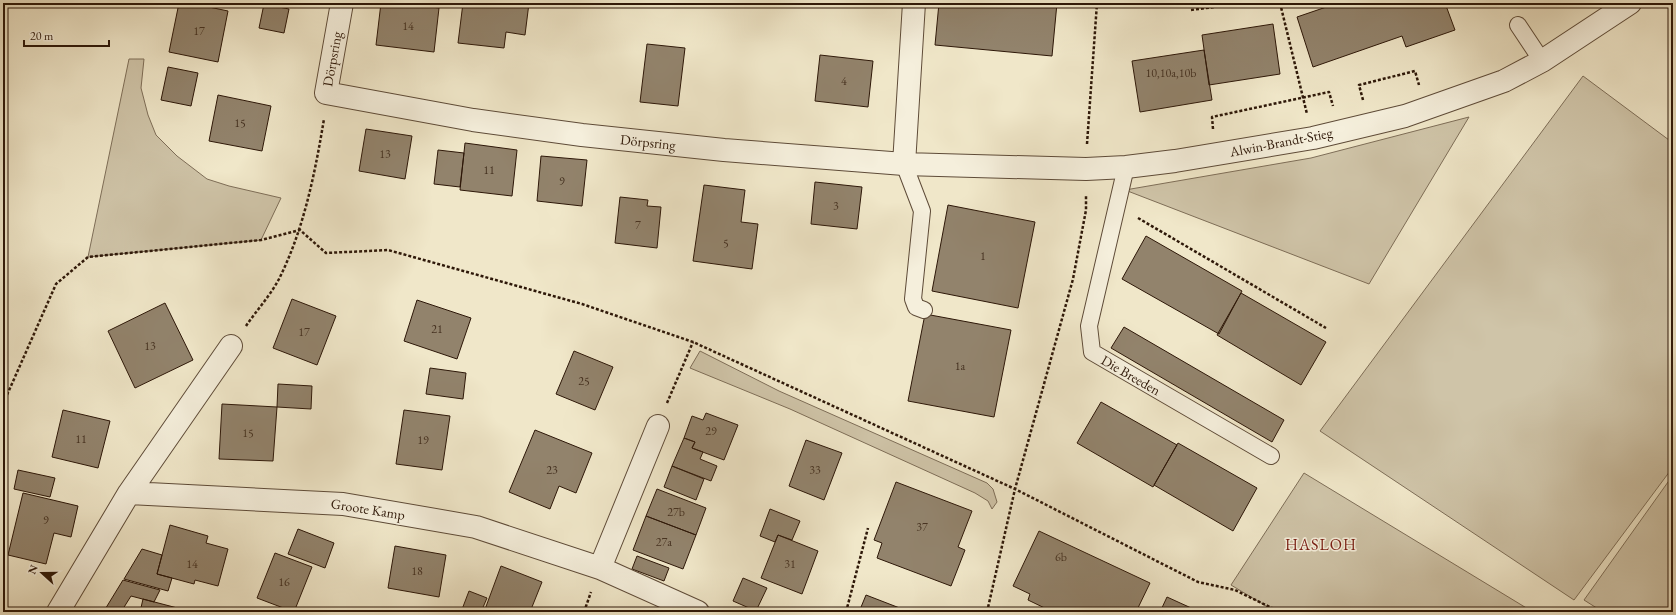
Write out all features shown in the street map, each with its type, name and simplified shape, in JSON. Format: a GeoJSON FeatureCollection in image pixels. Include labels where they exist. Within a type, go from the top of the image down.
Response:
{"type":"FeatureCollection","features":[{"type":"Feature","properties":{"kind":"street","name":"Dörpsring"},"geometry":{"type":"LineString","coordinates":[[342,3],[326,93],[473,120],[582,135],[724,150],[904,164]]}},
{"type":"Feature","properties":{"kind":"street"},"geometry":{"type":"LineString","coordinates":[[904,164],[914,3]]}},
{"type":"Feature","properties":{"kind":"street","name":"Alwin-Brandt-Stieg"},"geometry":{"type":"LineString","coordinates":[[904,164],[1086,169],[1126,167],[1175,161],[1313,138],[1405,116],[1504,81],[1542,61],[1630,3]]}},
{"type":"Feature","properties":{"kind":"street"},"geometry":{"type":"LineString","coordinates":[[58,612],[129,493],[231,346]]}},
{"type":"Feature","properties":{"kind":"street"},"geometry":{"type":"LineString","coordinates":[[600,568],[658,426]]}},
{"type":"Feature","properties":{"kind":"street","name":"Groote Kamp"},"geometry":{"type":"LineString","coordinates":[[129,493],[343,504],[476,527],[600,568],[698,612]]}},
{"type":"Feature","properties":{"kind":"lane"},"geometry":{"type":"LineString","coordinates":[[1518,25],[1542,61]]}},
{"type":"Feature","properties":{"kind":"lane"},"geometry":{"type":"LineString","coordinates":[[904,164],[922,211],[913,299],[916,307],[924,310]]}},
{"type":"Feature","properties":{"kind":"lane","name":"Die Breeden"},"geometry":{"type":"LineString","coordinates":[[1126,167],[1090,326],[1092,352],[1272,456]]}},
{"type":"Feature","properties":{"kind":"path"},"geometry":{"type":"LineString","coordinates":[[987,612],[1015,489],[1072,279],[1086,210],[1086,169],[1097,3]]}},
{"type":"Feature","properties":{"kind":"path"},"geometry":{"type":"LineString","coordinates":[[1191,10],[1246,3]]}},
{"type":"Feature","properties":{"kind":"path"},"geometry":{"type":"LineString","coordinates":[[1280,3],[1313,138]]}},
{"type":"Feature","properties":{"kind":"path"},"geometry":{"type":"LineString","coordinates":[[1365,106],[1359,85],[1416,71],[1420,90]]}},
{"type":"Feature","properties":{"kind":"path"},"geometry":{"type":"LineString","coordinates":[[1206,130],[1213,129],[1212,117],[1329,92],[1336,113]]}},
{"type":"Feature","properties":{"kind":"path"},"geometry":{"type":"LineString","coordinates":[[231,346],[278,280],[300,230],[319,152],[330,94]]}},
{"type":"Feature","properties":{"kind":"path"},"geometry":{"type":"LineString","coordinates":[[1117,206],[1326,328]]}},
{"type":"Feature","properties":{"kind":"path"},"geometry":{"type":"LineString","coordinates":[[300,230],[326,253],[388,250],[582,304],[693,342],[1015,489],[1198,582],[1235,590],[1280,612]]}},
{"type":"Feature","properties":{"kind":"path"},"geometry":{"type":"LineString","coordinates":[[3,404],[56,284],[88,257],[262,240],[300,230]]}},
{"type":"Feature","properties":{"kind":"path"},"geometry":{"type":"LineString","coordinates":[[658,426],[693,342]]}},
{"type":"Feature","properties":{"kind":"path"},"geometry":{"type":"LineString","coordinates":[[846,612],[868,528]]}},
{"type":"Feature","properties":{"kind":"shaded area"},"geometry":{"type":"Polygon","coordinates":[[[129,59],[144,59],[141,88],[148,115],[156,135],[177,156],[207,179],[229,186],[281,198],[261,240],[88,257],[129,59]]]}},
{"type":"Feature","properties":{"kind":"shaded area"},"geometry":{"type":"Polygon","coordinates":[[[1583,76],[1673,143],[1673,467],[1574,600],[1320,431],[1583,76]]]}},
{"type":"Feature","properties":{"kind":"shaded area"},"geometry":{"type":"Polygon","coordinates":[[[1469,117],[1369,284],[1125,190],[1311,158],[1469,117]]]}},
{"type":"Feature","properties":{"kind":"shaded area"},"geometry":{"type":"Polygon","coordinates":[[[700,351],[779,391],[987,483],[993,489],[997,502],[992,509],[988,501],[975,493],[790,409],[690,368],[700,351]]]}},
{"type":"Feature","properties":{"kind":"shaded area"},"geometry":{"type":"Polygon","coordinates":[[[1304,473],[1533,612],[1276,612],[1231,585],[1304,473]]]}},
{"type":"Feature","properties":{"kind":"shaded area"},"geometry":{"type":"Polygon","coordinates":[[[1673,475],[1673,612],[1603,612],[1584,600],[1673,475]]]}},
{"type":"Feature","properties":{"kind":"building"},"geometry":{"type":"Polygon","coordinates":[[[179,3],[190,3],[228,11],[218,62],[169,52],[179,3]]]}},
{"type":"Feature","properties":{"kind":"building"},"geometry":{"type":"Polygon","coordinates":[[[381,3],[401,3],[439,8],[434,52],[376,45],[381,3]]]}},
{"type":"Feature","properties":{"kind":"building"},"geometry":{"type":"Polygon","coordinates":[[[463,3],[529,3],[525,35],[506,32],[504,48],[458,43],[463,3]]]}},
{"type":"Feature","properties":{"kind":"building"},"geometry":{"type":"Polygon","coordinates":[[[939,3],[1057,3],[1052,56],[935,45],[939,3]]]}},
{"type":"Feature","properties":{"kind":"building"},"geometry":{"type":"Polygon","coordinates":[[[1338,3],[1445,3],[1455,30],[1406,47],[1402,36],[1313,67],[1297,17],[1338,3]]]}},
{"type":"Feature","properties":{"kind":"building"},"geometry":{"type":"Polygon","coordinates":[[[264,4],[289,9],[284,33],[259,28],[264,4]]]}},
{"type":"Feature","properties":{"kind":"building"},"geometry":{"type":"Polygon","coordinates":[[[1273,24],[1280,74],[1209,85],[1202,35],[1273,24]]]}},
{"type":"Feature","properties":{"kind":"building"},"geometry":{"type":"Polygon","coordinates":[[[647,44],[685,48],[678,106],[640,102],[647,44]]]}},
{"type":"Feature","properties":{"kind":"building"},"geometry":{"type":"Polygon","coordinates":[[[1204,50],[1212,100],[1140,112],[1132,61],[1204,50]]]}},
{"type":"Feature","properties":{"kind":"building"},"geometry":{"type":"Polygon","coordinates":[[[820,55],[873,61],[868,107],[815,101],[820,55]]]}},
{"type":"Feature","properties":{"kind":"building"},"geometry":{"type":"Polygon","coordinates":[[[168,67],[198,73],[191,106],[161,100],[168,67]]]}},
{"type":"Feature","properties":{"kind":"building"},"geometry":{"type":"Polygon","coordinates":[[[218,95],[271,106],[262,151],[209,141],[218,95]]]}},
{"type":"Feature","properties":{"kind":"building"},"geometry":{"type":"Polygon","coordinates":[[[366,129],[412,136],[405,179],[359,171],[366,129]]]}},
{"type":"Feature","properties":{"kind":"building"},"geometry":{"type":"Polygon","coordinates":[[[465,143],[517,150],[512,196],[460,190],[465,143]]]}},
{"type":"Feature","properties":{"kind":"building"},"geometry":{"type":"Polygon","coordinates":[[[438,150],[464,153],[460,187],[434,184],[438,150]]]}},
{"type":"Feature","properties":{"kind":"building"},"geometry":{"type":"Polygon","coordinates":[[[541,156],[587,160],[582,206],[537,201],[541,156]]]}},
{"type":"Feature","properties":{"kind":"building"},"geometry":{"type":"Polygon","coordinates":[[[815,182],[862,187],[857,229],[811,224],[815,182]]]}},
{"type":"Feature","properties":{"kind":"building"},"geometry":{"type":"Polygon","coordinates":[[[704,185],[745,190],[741,222],[758,224],[752,269],[693,261],[704,185]]]}},
{"type":"Feature","properties":{"kind":"building"},"geometry":{"type":"Polygon","coordinates":[[[620,197],[648,200],[647,206],[661,207],[657,248],[615,243],[620,197]]]}},
{"type":"Feature","properties":{"kind":"building"},"geometry":{"type":"Polygon","coordinates":[[[948,205],[1035,222],[1018,308],[932,291],[948,205]]]}},
{"type":"Feature","properties":{"kind":"building"},"geometry":{"type":"Polygon","coordinates":[[[1146,236],[1242,291],[1219,334],[1122,279],[1146,236]]]}},
{"type":"Feature","properties":{"kind":"building"},"geometry":{"type":"Polygon","coordinates":[[[1241,293],[1326,342],[1301,385],[1217,335],[1241,293]]]}},
{"type":"Feature","properties":{"kind":"building"},"geometry":{"type":"Polygon","coordinates":[[[292,299],[336,316],[317,365],[273,348],[292,299]]]}},
{"type":"Feature","properties":{"kind":"building"},"geometry":{"type":"Polygon","coordinates":[[[417,300],[471,318],[457,359],[404,341],[417,300]]]}},
{"type":"Feature","properties":{"kind":"building"},"geometry":{"type":"Polygon","coordinates":[[[165,303],[193,360],[135,388],[108,331],[165,303]]]}},
{"type":"Feature","properties":{"kind":"building"},"geometry":{"type":"Polygon","coordinates":[[[925,314],[1011,330],[994,417],[908,401],[925,314]]]}},
{"type":"Feature","properties":{"kind":"building"},"geometry":{"type":"Polygon","coordinates":[[[1124,327],[1284,420],[1272,442],[1111,348],[1124,327]]]}},
{"type":"Feature","properties":{"kind":"building"},"geometry":{"type":"Polygon","coordinates":[[[574,351],[613,367],[595,410],[556,394],[574,351]]]}},
{"type":"Feature","properties":{"kind":"building"},"geometry":{"type":"Polygon","coordinates":[[[430,368],[466,373],[463,399],[426,394],[430,368]]]}},
{"type":"Feature","properties":{"kind":"building"},"geometry":{"type":"Polygon","coordinates":[[[278,384],[312,386],[311,409],[277,407],[278,384]]]}},
{"type":"Feature","properties":{"kind":"building"},"geometry":{"type":"Polygon","coordinates":[[[1101,402],[1177,445],[1153,487],[1077,443],[1101,402]]]}},
{"type":"Feature","properties":{"kind":"building"},"geometry":{"type":"Polygon","coordinates":[[[222,404],[277,407],[273,461],[219,459],[222,404]]]}},
{"type":"Feature","properties":{"kind":"building"},"geometry":{"type":"Polygon","coordinates":[[[63,410],[110,421],[98,468],[52,457],[63,410]]]}},
{"type":"Feature","properties":{"kind":"building"},"geometry":{"type":"Polygon","coordinates":[[[404,410],[450,416],[442,470],[396,464],[404,410]]]}},
{"type":"Feature","properties":{"kind":"building"},"geometry":{"type":"Polygon","coordinates":[[[706,413],[738,425],[724,460],[692,448],[695,442],[684,438],[692,416],[703,420],[706,413]]]}},
{"type":"Feature","properties":{"kind":"building"},"geometry":{"type":"Polygon","coordinates":[[[535,430],[592,453],[576,493],[559,486],[550,509],[509,492],[535,430]]]}},
{"type":"Feature","properties":{"kind":"building"},"geometry":{"type":"Polygon","coordinates":[[[684,438],[695,442],[692,448],[703,452],[700,459],[717,466],[711,481],[672,466],[684,438]]]}},
{"type":"Feature","properties":{"kind":"building"},"geometry":{"type":"Polygon","coordinates":[[[806,440],[842,453],[824,500],[789,486],[806,440]]]}},
{"type":"Feature","properties":{"kind":"building"},"geometry":{"type":"Polygon","coordinates":[[[1178,443],[1257,488],[1233,531],[1154,485],[1178,443]]]}},
{"type":"Feature","properties":{"kind":"building"},"geometry":{"type":"Polygon","coordinates":[[[672,466],[704,479],[696,500],[664,487],[672,466]]]}},
{"type":"Feature","properties":{"kind":"building"},"geometry":{"type":"Polygon","coordinates":[[[18,470],[55,478],[50,497],[14,489],[18,470]]]}},
{"type":"Feature","properties":{"kind":"building"},"geometry":{"type":"Polygon","coordinates":[[[896,482],[972,511],[958,547],[965,550],[951,586],[877,558],[882,543],[874,540],[896,482]]]}},
{"type":"Feature","properties":{"kind":"building"},"geometry":{"type":"Polygon","coordinates":[[[657,489],[706,508],[696,535],[646,516],[657,489]]]}},
{"type":"Feature","properties":{"kind":"building"},"geometry":{"type":"Polygon","coordinates":[[[23,493],[78,506],[71,537],[54,533],[46,564],[8,555],[23,493]]]}},
{"type":"Feature","properties":{"kind":"building"},"geometry":{"type":"Polygon","coordinates":[[[770,509],[800,521],[792,540],[778,535],[775,542],[760,536],[770,509]]]}},
{"type":"Feature","properties":{"kind":"building"},"geometry":{"type":"Polygon","coordinates":[[[646,516],[696,535],[683,569],[633,550],[646,516]]]}},
{"type":"Feature","properties":{"kind":"building"},"geometry":{"type":"Polygon","coordinates":[[[170,525],[208,536],[206,543],[228,549],[218,586],[195,580],[194,584],[157,574],[170,525]]]}},
{"type":"Feature","properties":{"kind":"building"},"geometry":{"type":"Polygon","coordinates":[[[298,529],[334,543],[325,568],[288,554],[298,529]]]}},
{"type":"Feature","properties":{"kind":"building"},"geometry":{"type":"Polygon","coordinates":[[[1039,531],[1150,583],[1136,612],[1053,612],[1028,600],[1030,594],[1013,586],[1039,531]]]}},
{"type":"Feature","properties":{"kind":"building"},"geometry":{"type":"Polygon","coordinates":[[[778,535],[818,551],[802,594],[761,578],[778,535]]]}},
{"type":"Feature","properties":{"kind":"building"},"geometry":{"type":"Polygon","coordinates":[[[395,546],[446,555],[439,597],[388,588],[395,546]]]}},
{"type":"Feature","properties":{"kind":"building"},"geometry":{"type":"Polygon","coordinates":[[[142,549],[162,555],[157,574],[172,578],[168,591],[124,579],[142,549]]]}},
{"type":"Feature","properties":{"kind":"building"},"geometry":{"type":"Polygon","coordinates":[[[275,553],[312,567],[294,612],[257,598],[275,553]]]}},
{"type":"Feature","properties":{"kind":"building"},"geometry":{"type":"Polygon","coordinates":[[[637,556],[669,568],[664,581],[632,569],[637,556]]]}},
{"type":"Feature","properties":{"kind":"building"},"geometry":{"type":"Polygon","coordinates":[[[501,566],[542,582],[530,612],[484,612],[501,566]]]}},
{"type":"Feature","properties":{"kind":"building"},"geometry":{"type":"Polygon","coordinates":[[[743,578],[767,588],[756,611],[733,601],[743,578]]]}},
{"type":"Feature","properties":{"kind":"building"},"geometry":{"type":"Polygon","coordinates":[[[123,580],[160,590],[154,602],[131,596],[121,612],[104,611],[123,580]]]}},
{"type":"Feature","properties":{"kind":"building"},"geometry":{"type":"Polygon","coordinates":[[[469,591],[487,598],[481,612],[461,612],[469,591]]]}},
{"type":"Feature","properties":{"kind":"building"},"geometry":{"type":"Polygon","coordinates":[[[866,595],[910,612],[859,612],[866,595]]]}},
{"type":"Feature","properties":{"kind":"building"},"geometry":{"type":"Polygon","coordinates":[[[1167,597],[1200,612],[1160,612],[1167,597]]]}},
{"type":"Feature","properties":{"kind":"building"},"geometry":{"type":"Polygon","coordinates":[[[143,599],[185,610],[184,612],[140,612],[143,599]]]}},
{"type":"Feature","properties":{"kind":"district","name":"HASLOH"},"geometry":{"type":"Point","coordinates":[1321,544]}}]}
